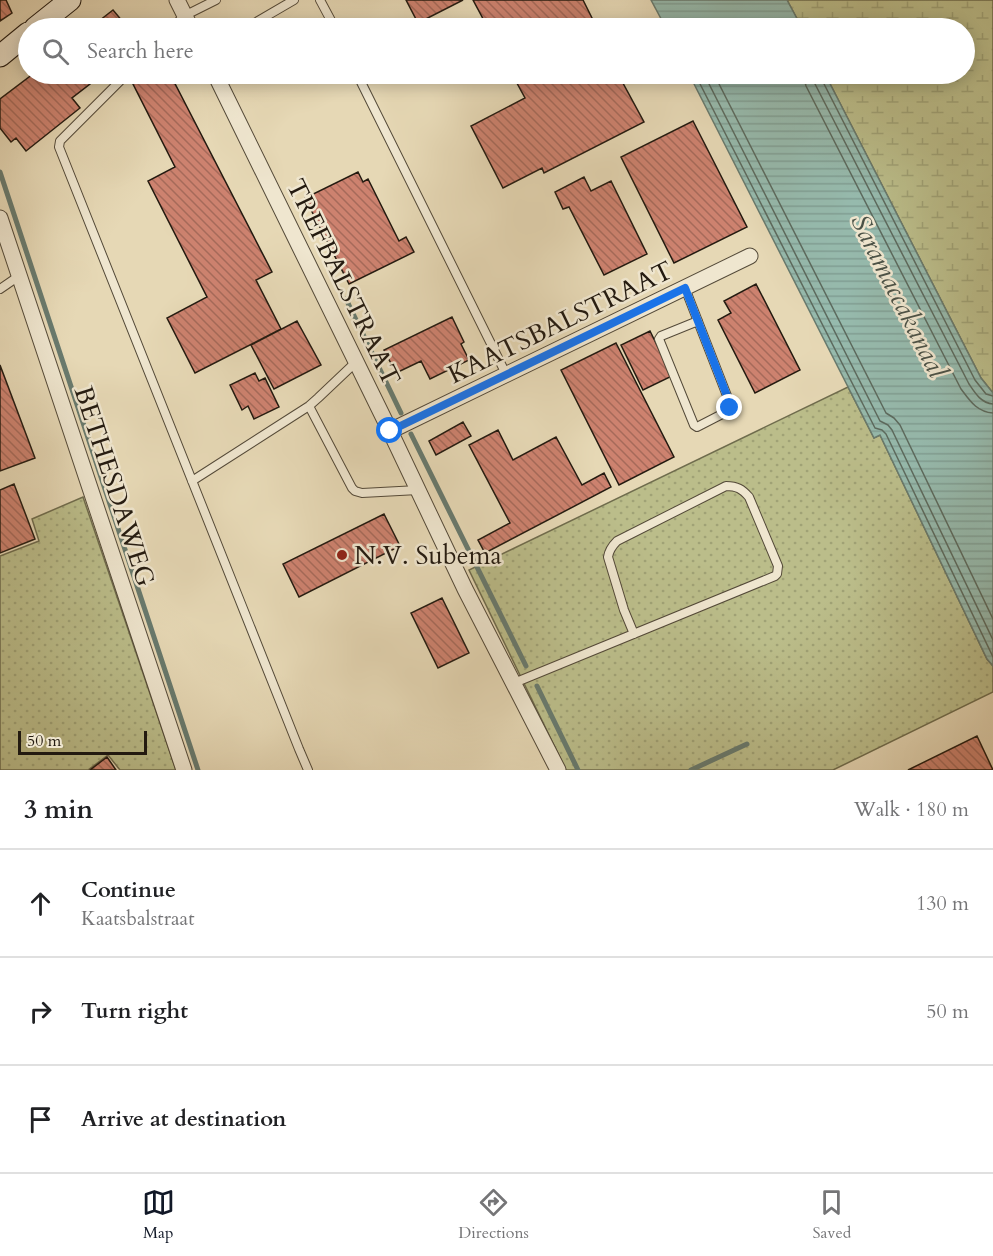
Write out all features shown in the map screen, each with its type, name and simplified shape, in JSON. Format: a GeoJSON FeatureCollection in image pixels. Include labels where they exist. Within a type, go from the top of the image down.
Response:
{"type":"FeatureCollection","features":[{"type":"Feature","properties":{"kind":"street"},"geometry":{"type":"LineString","coordinates":[[48,18],[70,0]]}},
{"type":"Feature","properties":{"kind":"street"},"geometry":{"type":"LineString","coordinates":[[177,0],[186,18]]}},
{"type":"Feature","properties":{"kind":"street"},"geometry":{"type":"LineString","coordinates":[[0,56],[18,41]]}},
{"type":"Feature","properties":{"kind":"street","name":"TREFBALSTRAAT"},"geometry":{"type":"LineString","coordinates":[[220,84],[465,589],[558,770]]}},
{"type":"Feature","properties":{"kind":"street","name":"BETHESDAWEG"},"geometry":{"type":"LineString","coordinates":[[0,218],[184,770]]}},
{"type":"Feature","properties":{"kind":"street","name":"KAATSBALSTRAAT"},"geometry":{"type":"LineString","coordinates":[[390,431],[750,256]]}},
{"type":"Feature","properties":{"kind":"lane"},"geometry":{"type":"LineString","coordinates":[[193,18],[216,0]]}},
{"type":"Feature","properties":{"kind":"lane"},"geometry":{"type":"LineString","coordinates":[[263,18],[294,0]]}},
{"type":"Feature","properties":{"kind":"lane"},"geometry":{"type":"LineString","coordinates":[[320,0],[330,18]]}},
{"type":"Feature","properties":{"kind":"lane"},"geometry":{"type":"LineString","coordinates":[[117,84],[60,141],[59,147],[308,770]]}},
{"type":"Feature","properties":{"kind":"lane"},"geometry":{"type":"LineString","coordinates":[[362,84],[506,374]]}},
{"type":"Feature","properties":{"kind":"lane"},"geometry":{"type":"LineString","coordinates":[[0,289],[19,276]]}},
{"type":"Feature","properties":{"kind":"lane"},"geometry":{"type":"LineString","coordinates":[[685,288],[698,321],[731,407],[730,410],[697,427],[694,425],[659,338],[698,321]]}},
{"type":"Feature","properties":{"kind":"lane"},"geometry":{"type":"LineString","coordinates":[[192,481],[309,406],[356,362]]}},
{"type":"Feature","properties":{"kind":"lane"},"geometry":{"type":"LineString","coordinates":[[309,406],[355,491],[362,493],[418,490]]}},
{"type":"Feature","properties":{"kind":"lane"},"geometry":{"type":"LineString","coordinates":[[514,683],[634,634],[773,577],[777,574],[778,566],[749,497],[743,490],[735,486],[726,486],[617,542],[609,551],[608,557],[634,634]]}},
{"type":"Feature","properties":{"kind":"green space"},"geometry":{"type":"Polygon","coordinates":[[[787,0],[993,0],[993,393],[981,378],[830,84],[975,84],[975,18],[797,18],[787,0]]]}},
{"type":"Feature","properties":{"kind":"green space"},"geometry":{"type":"Polygon","coordinates":[[[848,387],[874,438],[880,435],[987,659],[993,666],[993,692],[833,770],[566,770],[469,570],[848,387]]]}},
{"type":"Feature","properties":{"kind":"green space"},"geometry":{"type":"Polygon","coordinates":[[[83,497],[176,770],[120,770],[108,755],[88,770],[0,770],[0,556],[39,541],[32,519],[83,497]]]}},
{"type":"Feature","properties":{"kind":"water"},"geometry":{"type":"Polygon","coordinates":[[[651,0],[787,0],[797,18],[661,18],[651,0]]]}},
{"type":"Feature","properties":{"kind":"water","name":"Saramaccakanaal"},"geometry":{"type":"Polygon","coordinates":[[[694,84],[830,84],[981,378],[993,393],[993,666],[987,659],[880,435],[874,438],[694,84]]]}},
{"type":"Feature","properties":{"kind":"building"},"geometry":{"type":"Polygon","coordinates":[[[0,0],[6,0],[12,13],[0,21],[0,0]]]}},
{"type":"Feature","properties":{"kind":"building"},"geometry":{"type":"Polygon","coordinates":[[[406,0],[463,0],[428,18],[415,18],[406,0]]]}},
{"type":"Feature","properties":{"kind":"building"},"geometry":{"type":"Polygon","coordinates":[[[473,0],[583,0],[592,18],[483,18],[473,0]]]}},
{"type":"Feature","properties":{"kind":"building"},"geometry":{"type":"Polygon","coordinates":[[[113,10],[120,18],[103,18],[113,10]]]}},
{"type":"Feature","properties":{"kind":"building"},"geometry":{"type":"Polygon","coordinates":[[[20,84],[90,84],[72,98],[80,108],[26,151],[16,138],[11,142],[0,128],[0,99],[20,84]]]}},
{"type":"Feature","properties":{"kind":"building"},"geometry":{"type":"Polygon","coordinates":[[[133,84],[175,84],[272,272],[256,280],[281,329],[195,373],[167,318],[207,297],[148,181],[175,167],[133,84]]]}},
{"type":"Feature","properties":{"kind":"building"},"geometry":{"type":"Polygon","coordinates":[[[517,84],[623,84],[644,122],[544,173],[542,168],[503,188],[471,126],[525,98],[517,84]]]}},
{"type":"Feature","properties":{"kind":"building"},"geometry":{"type":"Polygon","coordinates":[[[693,121],[747,227],[674,263],[621,157],[693,121]]]}},
{"type":"Feature","properties":{"kind":"building"},"geometry":{"type":"Polygon","coordinates":[[[358,172],[363,182],[368,179],[399,241],[406,237],[414,252],[349,284],[305,198],[358,172]]]}},
{"type":"Feature","properties":{"kind":"building"},"geometry":{"type":"Polygon","coordinates":[[[584,177],[591,191],[611,181],[647,254],[604,275],[569,207],[563,209],[555,192],[584,177]]]}},
{"type":"Feature","properties":{"kind":"building"},"geometry":{"type":"Polygon","coordinates":[[[756,284],[800,370],[755,393],[718,320],[731,313],[724,301],[756,284]]]}},
{"type":"Feature","properties":{"kind":"building"},"geometry":{"type":"Polygon","coordinates":[[[452,317],[464,342],[461,344],[469,360],[430,379],[421,361],[396,373],[384,350],[452,317]]]}},
{"type":"Feature","properties":{"kind":"building"},"geometry":{"type":"Polygon","coordinates":[[[297,321],[321,365],[274,389],[251,345],[297,321]]]}},
{"type":"Feature","properties":{"kind":"building"},"geometry":{"type":"Polygon","coordinates":[[[650,331],[672,376],[643,390],[621,345],[650,331]]]}},
{"type":"Feature","properties":{"kind":"building"},"geometry":{"type":"Polygon","coordinates":[[[616,343],[674,457],[619,485],[561,370],[616,343]]]}},
{"type":"Feature","properties":{"kind":"building"},"geometry":{"type":"Polygon","coordinates":[[[0,365],[35,458],[0,471],[0,365]]]}},
{"type":"Feature","properties":{"kind":"building"},"geometry":{"type":"Polygon","coordinates":[[[255,373],[259,381],[265,378],[279,407],[254,419],[248,406],[242,410],[230,385],[255,373]]]}},
{"type":"Feature","properties":{"kind":"building"},"geometry":{"type":"Polygon","coordinates":[[[463,422],[471,436],[436,455],[429,441],[463,422]]]}},
{"type":"Feature","properties":{"kind":"building"},"geometry":{"type":"Polygon","coordinates":[[[498,430],[513,460],[556,437],[582,485],[604,473],[611,487],[485,553],[478,540],[510,523],[469,445],[498,430]]]}},
{"type":"Feature","properties":{"kind":"building"},"geometry":{"type":"Polygon","coordinates":[[[14,484],[35,539],[0,553],[0,490],[14,484]]]}},
{"type":"Feature","properties":{"kind":"building","name":"N.V. Subema"},"geometry":{"type":"Polygon","coordinates":[[[384,514],[400,546],[299,597],[283,564],[384,514]]]}},
{"type":"Feature","properties":{"kind":"building"},"geometry":{"type":"Polygon","coordinates":[[[442,598],[469,653],[438,668],[411,613],[442,598]]]}},
{"type":"Feature","properties":{"kind":"building"},"geometry":{"type":"Polygon","coordinates":[[[977,736],[993,770],[908,770],[977,736]]]}},
{"type":"Feature","properties":{"kind":"building"},"geometry":{"type":"Polygon","coordinates":[[[107,757],[116,770],[90,770],[107,757]]]}},
{"type":"Feature","properties":{"kind":"waterway"},"geometry":{"type":"LineString","coordinates":[[0,172],[198,770]]}},
{"type":"Feature","properties":{"kind":"waterway"},"geometry":{"type":"LineString","coordinates":[[346,299],[401,413]]}},
{"type":"Feature","properties":{"kind":"waterway"},"geometry":{"type":"LineString","coordinates":[[411,434],[526,666]]}},
{"type":"Feature","properties":{"kind":"waterway"},"geometry":{"type":"LineString","coordinates":[[537,686],[578,770]]}},
{"type":"Feature","properties":{"kind":"waterway"},"geometry":{"type":"LineString","coordinates":[[691,770],[747,744]]}},
{"type":"Feature","properties":{"kind":"place","name":"N.V. Subema"},"geometry":{"type":"Point","coordinates":[342,555]}},
{"type":"Feature","properties":{"kind":"route"},"geometry":{"type":"LineString","coordinates":[[390,431],[685,288],[730,408]]}}]}
